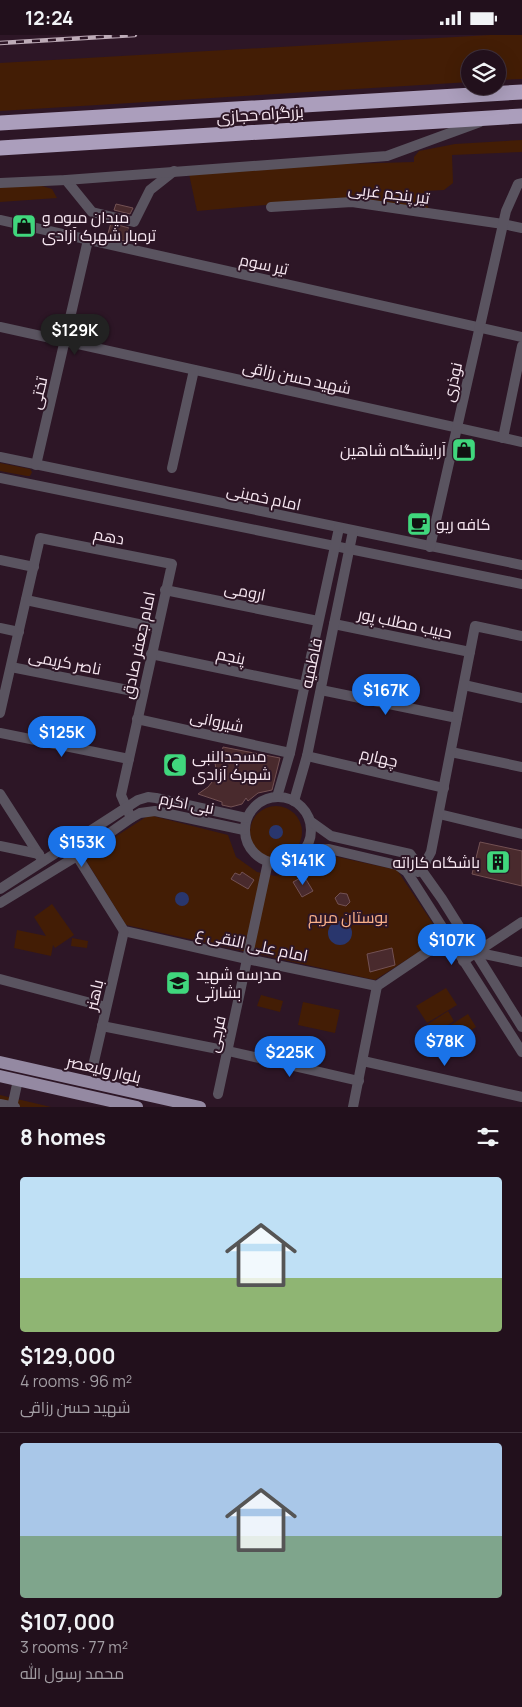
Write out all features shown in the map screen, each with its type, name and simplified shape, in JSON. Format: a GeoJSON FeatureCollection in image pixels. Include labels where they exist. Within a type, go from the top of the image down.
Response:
{"type":"FeatureCollection","features":[{"type":"Feature","properties":{"kind":"highway","name":"بزرگراه حجازی"},"geometry":{"type":"LineString","coordinates":[[0,123],[522,92]]}},
{"type":"Feature","properties":{"kind":"highway","name":"بزرگراه حجازی"},"geometry":{"type":"LineString","coordinates":[[0,148],[522,116]]}},
{"type":"Feature","properties":{"kind":"main road","name":"بلوار ولیعصر"},"geometry":{"type":"LineString","coordinates":[[0,1062],[200,1107]]}},
{"type":"Feature","properties":{"kind":"main road","name":"بلوار ولیعصر"},"geometry":{"type":"LineString","coordinates":[[0,1076],[137,1107]]}},
{"type":"Feature","properties":{"kind":"street"},"geometry":{"type":"LineString","coordinates":[[0,183],[66,180],[387,156],[493,117]]}},
{"type":"Feature","properties":{"kind":"street"},"geometry":{"type":"LineString","coordinates":[[66,180],[92,211],[134,222],[150,190],[174,171]]}},
{"type":"Feature","properties":{"kind":"street","name":"نوذری"},"geometry":{"type":"LineString","coordinates":[[430,547],[506,211],[515,189],[518,184],[522,183]]}},
{"type":"Feature","properties":{"kind":"street","name":"تیر پنجم غربی"},"geometry":{"type":"LineString","coordinates":[[271,207],[352,202],[522,228]]}},
{"type":"Feature","properties":{"kind":"street","name":"تیر سوم"},"geometry":{"type":"LineString","coordinates":[[0,220],[522,337]]}},
{"type":"Feature","properties":{"kind":"street","name":"تختی"},"geometry":{"type":"LineString","coordinates":[[36,465],[88,240]]}},
{"type":"Feature","properties":{"kind":"street","name":"شهید حسن رزاقی"},"geometry":{"type":"LineString","coordinates":[[0,327],[522,442]]}},
{"type":"Feature","properties":{"kind":"street"},"geometry":{"type":"LineString","coordinates":[[503,438],[522,345]]}},
{"type":"Feature","properties":{"kind":"street"},"geometry":{"type":"LineString","coordinates":[[172,468],[194,370]]}},
{"type":"Feature","properties":{"kind":"street","name":"امام خمینی"},"geometry":{"type":"LineString","coordinates":[[0,457],[522,565]]}},
{"type":"Feature","properties":{"kind":"street","name":"امام خمینی"},"geometry":{"type":"LineString","coordinates":[[0,478],[522,584]]}},
{"type":"Feature","properties":{"kind":"street","name":"فاطمیه"},"geometry":{"type":"LineString","coordinates":[[277,797],[290,753],[339,528]]}},
{"type":"Feature","properties":{"kind":"street","name":"فاطمیه"},"geometry":{"type":"LineString","coordinates":[[294,801],[307,756],[353,531]]}},
{"type":"Feature","properties":{"kind":"street","name":"دهم"},"geometry":{"type":"LineString","coordinates":[[34,567],[40,538],[172,564]]}},
{"type":"Feature","properties":{"kind":"street"},"geometry":{"type":"LineString","coordinates":[[0,560],[34,567],[0,713]]}},
{"type":"Feature","properties":{"kind":"street","name":"امام جعفر صادق"},"geometry":{"type":"LineString","coordinates":[[131,818],[121,795],[172,564]]}},
{"type":"Feature","properties":{"kind":"street","name":"ارومی"},"geometry":{"type":"LineString","coordinates":[[166,590],[318,621]]}},
{"type":"Feature","properties":{"kind":"street"},"geometry":{"type":"LineString","coordinates":[[26,600],[157,628]]}},
{"type":"Feature","properties":{"kind":"street","name":"حبیب مطلب پور"},"geometry":{"type":"LineString","coordinates":[[334,624],[470,652]]}},
{"type":"Feature","properties":{"kind":"street"},"geometry":{"type":"LineString","coordinates":[[412,877],[422,869],[431,852],[475,626],[522,636]]}},
{"type":"Feature","properties":{"kind":"street"},"geometry":{"type":"LineString","coordinates":[[0,628],[19,632]]}},
{"type":"Feature","properties":{"kind":"street","name":"پنجم"},"geometry":{"type":"LineString","coordinates":[[151,654],[305,686]]}},
{"type":"Feature","properties":{"kind":"street","name":"ناصر کریمی"},"geometry":{"type":"LineString","coordinates":[[11,667],[143,693]]}},
{"type":"Feature","properties":{"kind":"street"},"geometry":{"type":"LineString","coordinates":[[464,685],[522,698]]}},
{"type":"Feature","properties":{"kind":"street"},"geometry":{"type":"LineString","coordinates":[[321,690],[457,718]]}},
{"type":"Feature","properties":{"kind":"street","name":"شیروانی"},"geometry":{"type":"LineString","coordinates":[[137,719],[290,753]]}},
{"type":"Feature","properties":{"kind":"street"},"geometry":{"type":"LineString","coordinates":[[0,733],[128,759]]}},
{"type":"Feature","properties":{"kind":"street"},"geometry":{"type":"LineString","coordinates":[[451,752],[522,767]]}},
{"type":"Feature","properties":{"kind":"street","name":"چهارم"},"geometry":{"type":"LineString","coordinates":[[307,756],[444,788]]}},
{"type":"Feature","properties":{"kind":"street"},"geometry":{"type":"LineString","coordinates":[[0,795],[41,858]]}},
{"type":"Feature","properties":{"kind":"street","name":"نبی اکرم"},"geometry":{"type":"LineString","coordinates":[[0,889],[41,858],[138,800],[148,797],[246,819]]}},
{"type":"Feature","properties":{"kind":"street"},"geometry":{"type":"LineString","coordinates":[[310,821],[311,836],[305,850],[298,857],[288,862],[278,864],[268,862],[253,853],[248,847],[244,830],[246,819],[251,810],[258,803],[277,797],[294,801],[301,806],[310,821],[331,836],[410,854],[422,869],[522,1027]]}},
{"type":"Feature","properties":{"kind":"street","name":"نبی اکرم"},"geometry":{"type":"LineString","coordinates":[[0,903],[77,856],[140,813],[155,811],[244,830]]}},
{"type":"Feature","properties":{"kind":"street"},"geometry":{"type":"LineString","coordinates":[[439,814],[522,835]]}},
{"type":"Feature","properties":{"kind":"street"},"geometry":{"type":"LineString","coordinates":[[0,846],[41,858]]}},
{"type":"Feature","properties":{"kind":"street"},"geometry":{"type":"LineString","coordinates":[[305,850],[329,849],[396,865],[412,877],[448,938],[522,1052]]}},
{"type":"Feature","properties":{"kind":"street"},"geometry":{"type":"LineString","coordinates":[[77,856],[124,931]]}},
{"type":"Feature","properties":{"kind":"street","name":"فرجی"},"geometry":{"type":"LineString","coordinates":[[218,1094],[268,862]]}},
{"type":"Feature","properties":{"kind":"street"},"geometry":{"type":"LineString","coordinates":[[463,961],[522,922]]}},
{"type":"Feature","properties":{"kind":"street","name":"امام علی النقی ع"},"geometry":{"type":"LineString","coordinates":[[124,931],[376,986]]}},
{"type":"Feature","properties":{"kind":"street","name":"باهنر"},"geometry":{"type":"LineString","coordinates":[[93,1066],[124,931]]}},
{"type":"Feature","properties":{"kind":"street"},"geometry":{"type":"LineString","coordinates":[[353,1107],[376,986],[448,938]]}},
{"type":"Feature","properties":{"kind":"street"},"geometry":{"type":"LineString","coordinates":[[475,952],[522,962]]}},
{"type":"Feature","properties":{"kind":"street"},"geometry":{"type":"LineString","coordinates":[[0,979],[106,1007]]}},
{"type":"Feature","properties":{"kind":"street"},"geometry":{"type":"LineString","coordinates":[[102,1026],[228,1051],[359,1081]]}},
{"type":"Feature","properties":{"kind":"street"},"geometry":{"type":"LineString","coordinates":[[363,1061],[522,1097]]}},
{"type":"Feature","properties":{"kind":"street"},"geometry":{"type":"LineString","coordinates":[[0,1104],[13,1107],[18,1080]]}},
{"type":"Feature","properties":{"kind":"green space"},"geometry":{"type":"Polygon","coordinates":[[[490,35],[522,35],[522,79],[506,80],[506,50],[461,50],[461,83],[0,111],[0,63],[490,35]]]}},
{"type":"Feature","properties":{"kind":"green space"},"geometry":{"type":"Polygon","coordinates":[[[522,140],[522,152],[452,155],[453,183],[444,190],[424,191],[429,210],[356,197],[197,211],[189,174],[312,165],[414,162],[414,157],[419,151],[455,144],[522,140]]]}},
{"type":"Feature","properties":{"kind":"green space"},"geometry":{"type":"Polygon","coordinates":[[[39,185],[52,189],[57,198],[0,202],[0,187],[39,185]]]}},
{"type":"Feature","properties":{"kind":"green space"},"geometry":{"type":"Polygon","coordinates":[[[0,463],[30,469],[32,472],[30,476],[27,476],[0,471],[0,463]]]}},
{"type":"Feature","properties":{"kind":"green space"},"geometry":{"type":"Polygon","coordinates":[[[271,806],[281,806],[290,810],[298,818],[302,832],[298,846],[290,854],[281,858],[271,858],[262,854],[254,846],[250,837],[250,827],[254,818],[262,810],[271,806]]]}},
{"type":"Feature","properties":{"kind":"green space","name":"بوستان مریم"},"geometry":{"type":"Polygon","coordinates":[[[149,815],[228,835],[236,857],[257,872],[275,876],[300,869],[315,852],[397,870],[442,937],[375,980],[126,925],[84,857],[149,815]]]}},
{"type":"Feature","properties":{"kind":"green space"},"geometry":{"type":"Polygon","coordinates":[[[52,904],[74,935],[55,948],[53,945],[51,956],[14,948],[17,930],[46,936],[34,917],[52,904]]]}},
{"type":"Feature","properties":{"kind":"green space"},"geometry":{"type":"Polygon","coordinates":[[[72,938],[88,941],[87,948],[71,946],[72,938]]]}},
{"type":"Feature","properties":{"kind":"green space"},"geometry":{"type":"Polygon","coordinates":[[[446,988],[457,1005],[427,1023],[416,1006],[446,988]]]}},
{"type":"Feature","properties":{"kind":"green space"},"geometry":{"type":"Polygon","coordinates":[[[261,995],[283,1001],[280,1012],[257,1006],[261,995]]]}},
{"type":"Feature","properties":{"kind":"green space"},"geometry":{"type":"Polygon","coordinates":[[[303,1002],[340,1010],[335,1033],[298,1025],[303,1002]]]}},
{"type":"Feature","properties":{"kind":"green space"},"geometry":{"type":"Polygon","coordinates":[[[448,1011],[454,1021],[434,1034],[428,1024],[448,1011]]]}},
{"type":"Feature","properties":{"kind":"green space"},"geometry":{"type":"Polygon","coordinates":[[[468,1014],[476,1027],[450,1044],[444,1043],[438,1033],[468,1014]]]}},
{"type":"Feature","properties":{"kind":"green space"},"geometry":{"type":"Polygon","coordinates":[[[0,1095],[51,1107],[0,1107],[0,1095]]]}},
{"type":"Feature","properties":{"kind":"water"},"geometry":{"type":"Polygon","coordinates":[[[273,825],[279,825],[283,832],[279,839],[273,839],[269,835],[269,829],[273,825]]]}},
{"type":"Feature","properties":{"kind":"water"},"geometry":{"type":"Polygon","coordinates":[[[182,892],[187,894],[189,899],[187,904],[182,906],[177,904],[175,899],[177,894],[182,892]]]}},
{"type":"Feature","properties":{"kind":"water"},"geometry":{"type":"Polygon","coordinates":[[[340,921],[345,922],[351,928],[351,938],[345,944],[340,945],[335,944],[329,938],[328,933],[329,928],[335,922],[340,921]]]}},
{"type":"Feature","properties":{"kind":"building"},"geometry":{"type":"Polygon","coordinates":[[[116,204],[133,208],[130,214],[114,210],[116,204]]]}},
{"type":"Feature","properties":{"kind":"building"},"geometry":{"type":"Polygon","coordinates":[[[111,223],[129,228],[125,241],[107,237],[111,223]]]}},
{"type":"Feature","properties":{"kind":"building"},"geometry":{"type":"Polygon","coordinates":[[[223,747],[280,758],[272,790],[258,793],[248,801],[246,798],[242,804],[231,807],[198,794],[212,782],[216,769],[215,763],[221,757],[223,747]]]}},
{"type":"Feature","properties":{"kind":"building","name":"باشگاه کاراته"},"geometry":{"type":"Polygon","coordinates":[[[480,842],[522,851],[522,886],[472,874],[480,842]]]}},
{"type":"Feature","properties":{"kind":"building"},"geometry":{"type":"Polygon","coordinates":[[[242,872],[254,880],[248,889],[231,879],[235,873],[240,875],[242,872]]]}},
{"type":"Feature","properties":{"kind":"building"},"geometry":{"type":"Polygon","coordinates":[[[304,876],[313,891],[302,897],[293,882],[304,876]]]}},
{"type":"Feature","properties":{"kind":"building"},"geometry":{"type":"Polygon","coordinates":[[[340,893],[347,894],[350,902],[346,906],[338,904],[335,898],[340,893]]]}},
{"type":"Feature","properties":{"kind":"building"},"geometry":{"type":"Polygon","coordinates":[[[392,948],[395,965],[370,972],[367,954],[392,948]]]}},
{"type":"Feature","properties":{"kind":"railway"},"geometry":{"type":"LineString","coordinates":[[0,43],[135,35]]}},
{"type":"Feature","properties":{"kind":"place","name":"میدان میوه و تره‌بار شهرک آزادی"},"geometry":{"type":"Point","coordinates":[24,226]}},
{"type":"Feature","properties":{"kind":"place","name":"آرایشگاه شاهین"},"geometry":{"type":"Point","coordinates":[464,450]}},
{"type":"Feature","properties":{"kind":"place","name":"کافه ریو"},"geometry":{"type":"Point","coordinates":[419,524]}},
{"type":"Feature","properties":{"kind":"place","name":"مسجدالنبی شهرک آزادی"},"geometry":{"type":"Point","coordinates":[175,765]}},
{"type":"Feature","properties":{"kind":"place","name":"باشگاه کاراته"},"geometry":{"type":"Point","coordinates":[498,862]}},
{"type":"Feature","properties":{"kind":"place","name":"مدرسه شهید بشارتی"},"geometry":{"type":"Point","coordinates":[178,983]}}]}
